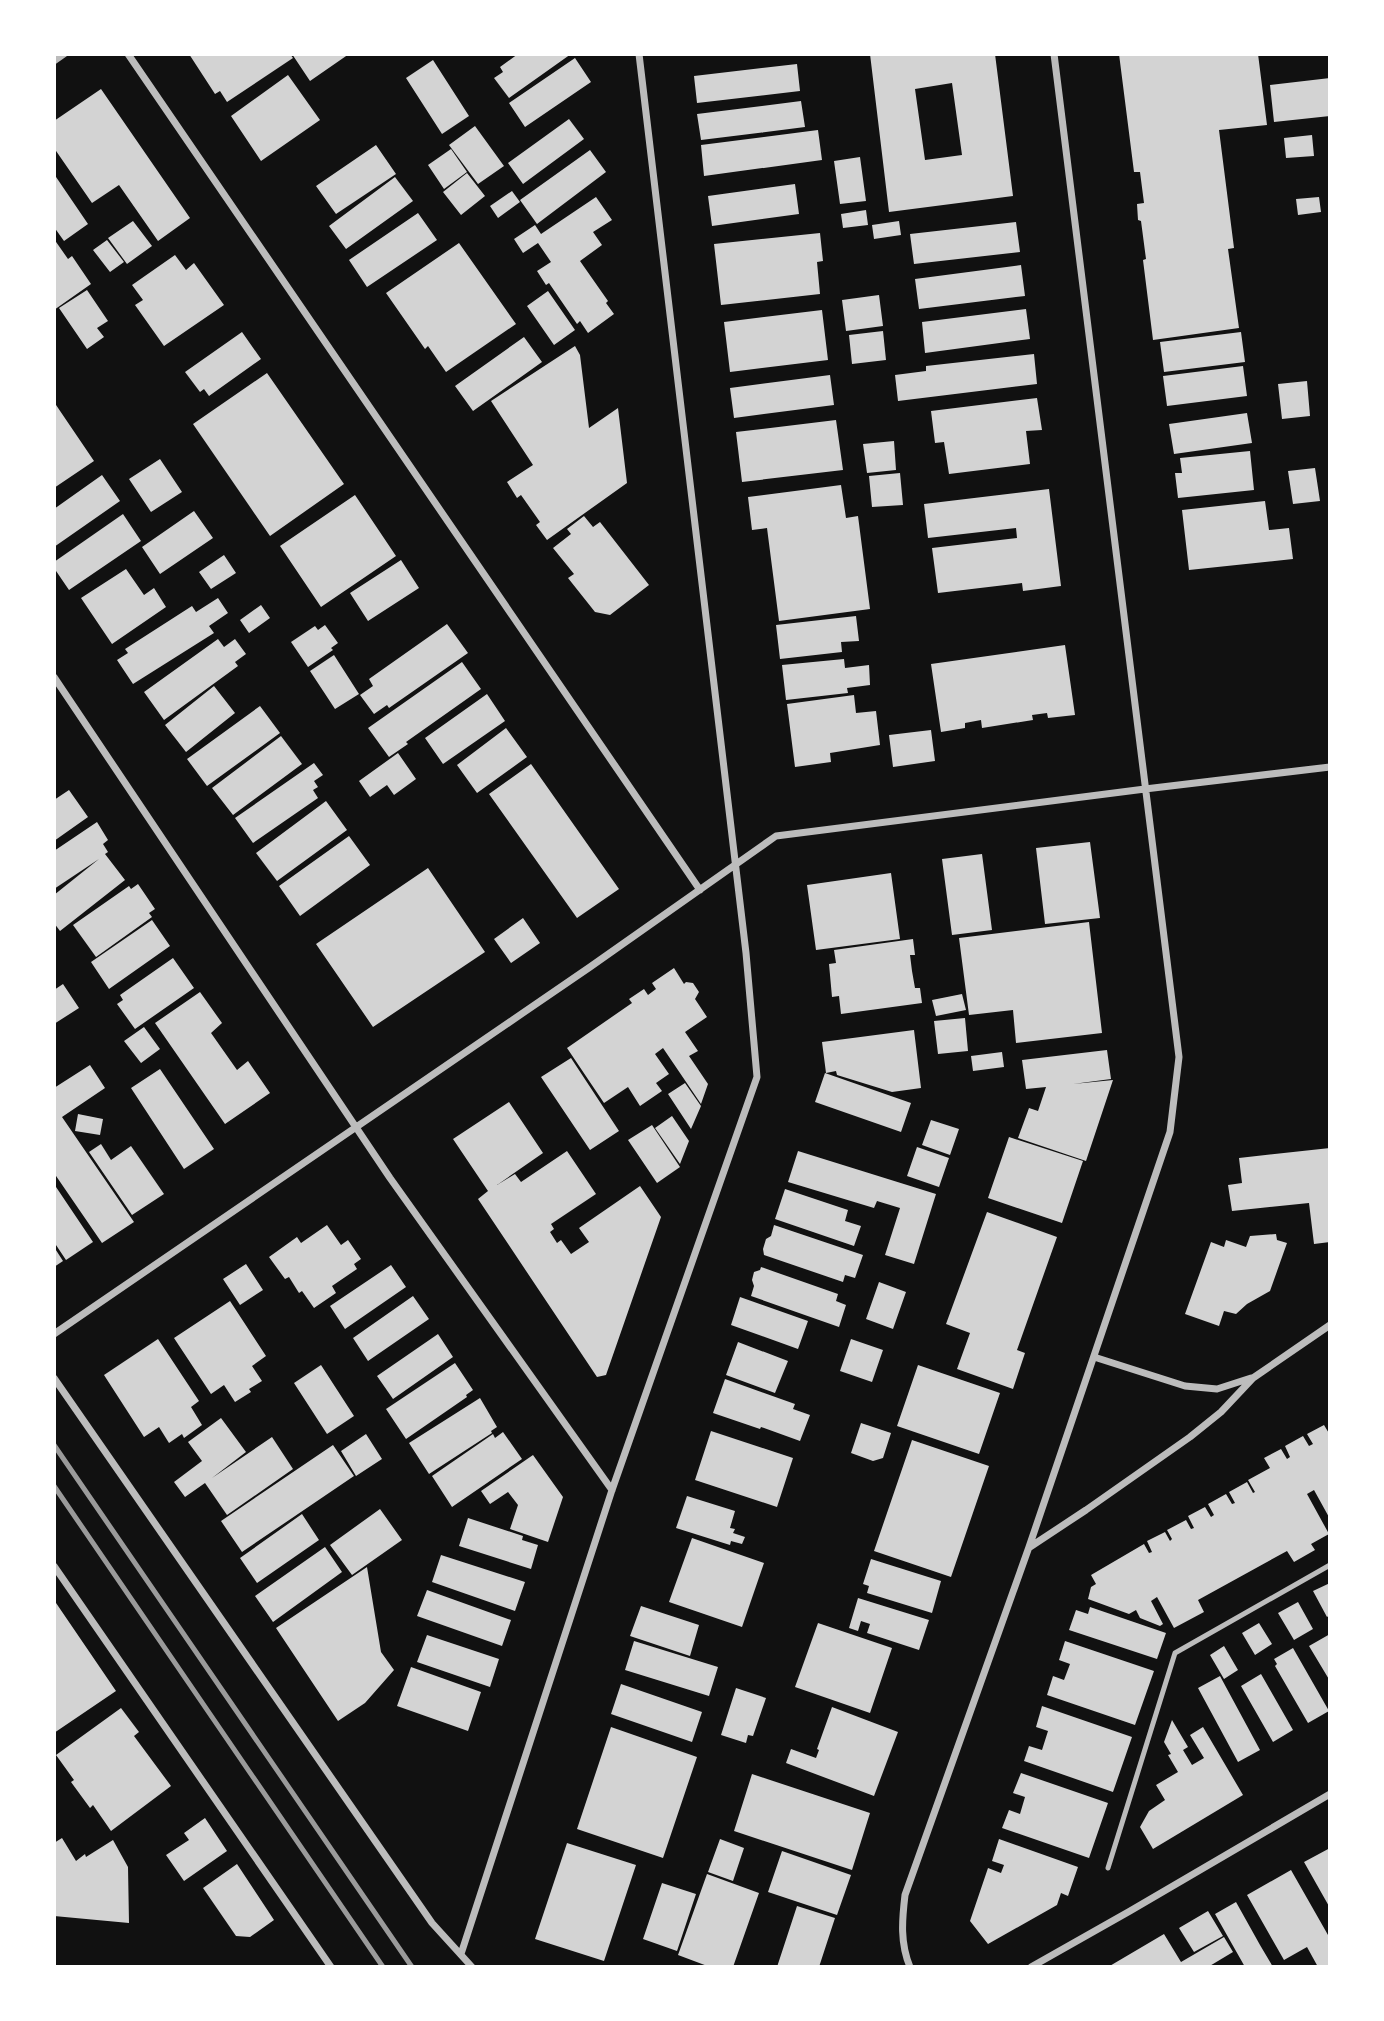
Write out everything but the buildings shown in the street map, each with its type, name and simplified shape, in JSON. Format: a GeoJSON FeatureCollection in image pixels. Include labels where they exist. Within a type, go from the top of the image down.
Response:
{"type":"FeatureCollection","features":[{"type":"Feature","properties":{"kind":"street"},"geometry":{"type":"LineString","coordinates":[[54,61],[64,54]]}},
{"type":"Feature","properties":{"kind":"street"},"geometry":{"type":"LineString","coordinates":[[128,54],[701,890]]}},
{"type":"Feature","properties":{"kind":"street"},"geometry":{"type":"LineString","coordinates":[[461,1954],[612,1490],[757,1077],[736,866],[639,54]]}},
{"type":"Feature","properties":{"kind":"street"},"geometry":{"type":"LineString","coordinates":[[910,1967],[904,1952],[901,1925],[905,1895],[1029,1547],[1170,1132],[1179,1057],[1054,54]]}},
{"type":"Feature","properties":{"kind":"street"},"geometry":{"type":"LineString","coordinates":[[54,677],[356,1127],[612,1490]]}},
{"type":"Feature","properties":{"kind":"street"},"geometry":{"type":"LineString","coordinates":[[54,1334],[776,836],[1330,768]]}},
{"type":"Feature","properties":{"kind":"street"},"geometry":{"type":"LineString","coordinates":[[1029,1547],[1190,1437],[1222,1412],[1253,1378],[1330,1325]]}},
{"type":"Feature","properties":{"kind":"street"},"geometry":{"type":"LineString","coordinates":[[1094,1357],[1185,1387],[1217,1390],[1253,1378]]}},
{"type":"Feature","properties":{"kind":"street"},"geometry":{"type":"LineString","coordinates":[[54,1378],[432,1923],[472,1967]]}},
{"type":"Feature","properties":{"kind":"street"},"geometry":{"type":"LineString","coordinates":[[54,1566],[331,1967]]}},
{"type":"Feature","properties":{"kind":"street"},"geometry":{"type":"LineString","coordinates":[[1031,1967],[1330,1794]]}},
{"type":"Feature","properties":{"kind":"lane"},"geometry":{"type":"LineString","coordinates":[[1108,1868],[1175,1653],[1330,1565]]}},
{"type":"Feature","properties":{"kind":"railway"},"geometry":{"type":"LineString","coordinates":[[54,1445],[412,1967]]}},
{"type":"Feature","properties":{"kind":"railway"},"geometry":{"type":"LineString","coordinates":[[54,1486],[383,1967]]}}]}
